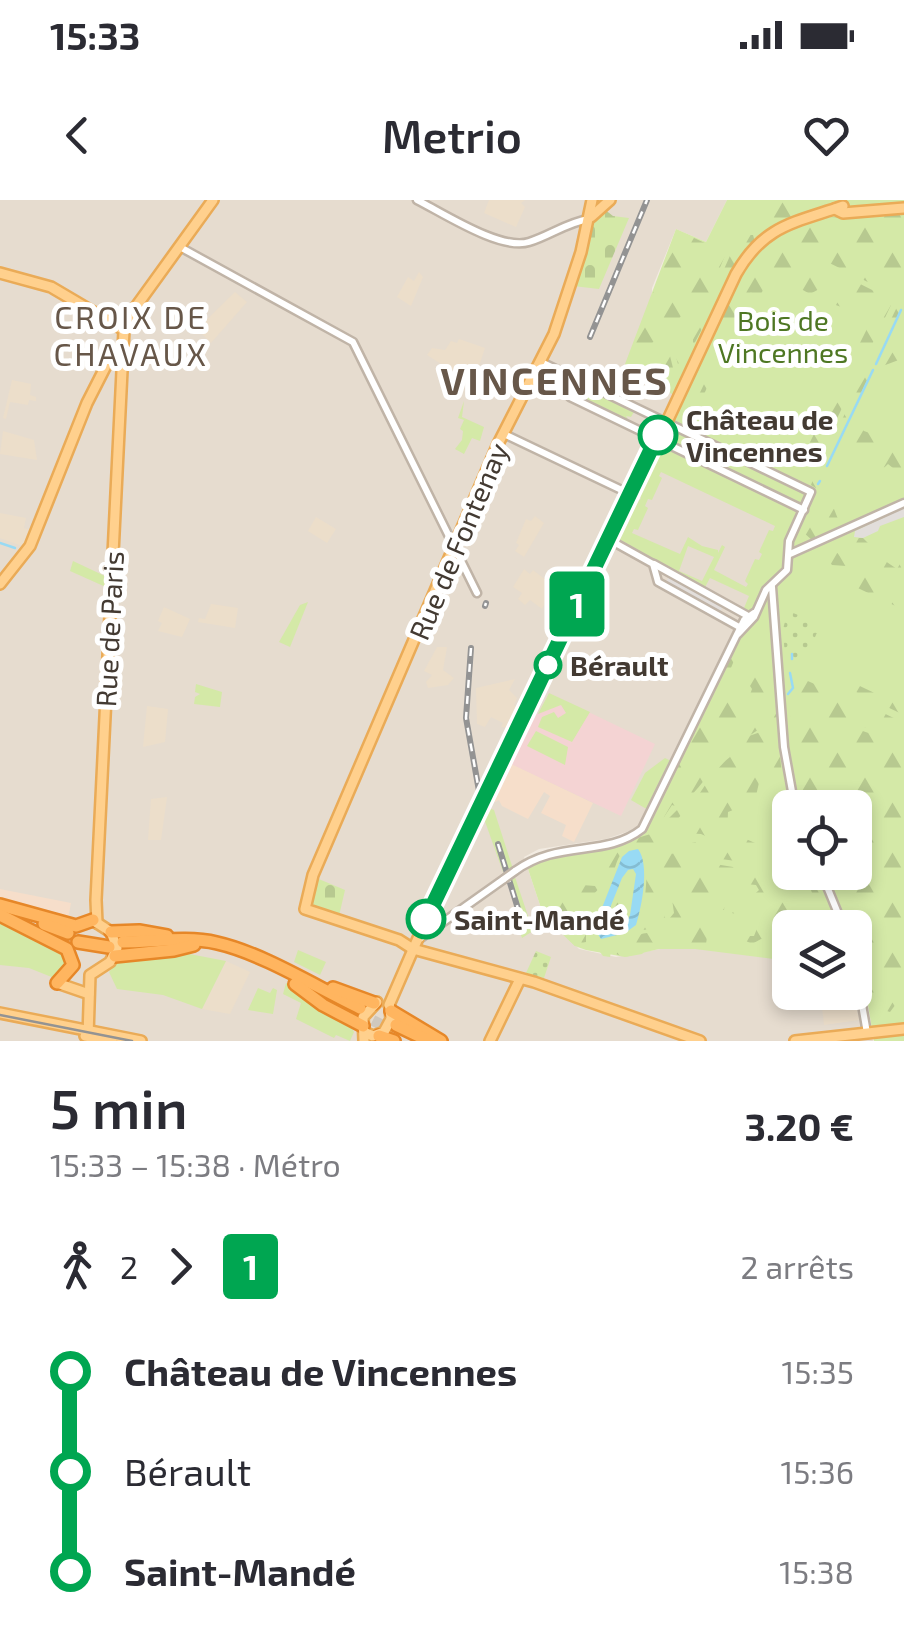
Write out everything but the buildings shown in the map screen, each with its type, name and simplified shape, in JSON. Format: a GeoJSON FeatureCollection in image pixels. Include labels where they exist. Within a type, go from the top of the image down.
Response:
{"type":"FeatureCollection","features":[{"type":"Feature","properties":{"kind":"highway"},"geometry":{"type":"LineString","coordinates":[[0,910],[76,926],[95,922]]}},
{"type":"Feature","properties":{"kind":"highway"},"geometry":{"type":"LineString","coordinates":[[0,910],[73,938],[174,950],[189,942],[234,947],[282,970],[384,1005],[441,1041]]}},
{"type":"Feature","properties":{"kind":"highway"},"geometry":{"type":"LineString","coordinates":[[0,910],[67,949],[72,966],[57,983]]}},
{"type":"Feature","properties":{"kind":"highway"},"geometry":{"type":"LineString","coordinates":[[115,944],[145,931],[231,952],[295,984],[366,1029],[428,1041]]}},
{"type":"Feature","properties":{"kind":"highway"},"geometry":{"type":"LineString","coordinates":[[282,970],[366,1029]]}},
{"type":"Feature","properties":{"kind":"highway"},"geometry":{"type":"LineString","coordinates":[[395,1032],[415,1041]]}},
{"type":"Feature","properties":{"kind":"main road","name":"Rue de Paris"},"geometry":{"type":"LineString","coordinates":[[95,922],[124,330],[129,316],[213,200]]}},
{"type":"Feature","properties":{"kind":"main road","name":"Rue de Fontenay"},"geometry":{"type":"LineString","coordinates":[[417,939],[398,940],[305,909],[312,877],[454,546],[563,308],[592,200]]}},
{"type":"Feature","properties":{"kind":"main road"},"geometry":{"type":"LineString","coordinates":[[586,221],[610,200]]}},
{"type":"Feature","properties":{"kind":"main road"},"geometry":{"type":"LineString","coordinates":[[384,1005],[366,1010],[366,1029],[390,1024],[384,1005],[392,987],[734,278],[757,243],[787,225],[837,210],[904,208]]}},
{"type":"Feature","properties":{"kind":"main road"},"geometry":{"type":"LineString","coordinates":[[0,272],[44,280],[124,330]]}},
{"type":"Feature","properties":{"kind":"main road"},"geometry":{"type":"LineString","coordinates":[[0,272],[52,287],[100,314]]}},
{"type":"Feature","properties":{"kind":"main road"},"geometry":{"type":"LineString","coordinates":[[0,584],[30,546],[92,392],[113,352],[122,354]]}},
{"type":"Feature","properties":{"kind":"main road"},"geometry":{"type":"LineString","coordinates":[[89,1034],[92,972],[107,965],[115,944],[95,922]]}},
{"type":"Feature","properties":{"kind":"main road"},"geometry":{"type":"LineString","coordinates":[[417,939],[445,957],[700,1041]]}},
{"type":"Feature","properties":{"kind":"main road"},"geometry":{"type":"LineString","coordinates":[[492,1039],[520,979]]}},
{"type":"Feature","properties":{"kind":"main road"},"geometry":{"type":"LineString","coordinates":[[57,983],[89,994]]}},
{"type":"Feature","properties":{"kind":"main road"},"geometry":{"type":"LineString","coordinates":[[0,1016],[141,1041]]}},
{"type":"Feature","properties":{"kind":"main road"},"geometry":{"type":"LineString","coordinates":[[795,1041],[867,1037],[904,1029]]}},
{"type":"Feature","properties":{"kind":"main road"},"geometry":{"type":"LineString","coordinates":[[89,1034],[112,1041]]}},
{"type":"Feature","properties":{"kind":"street"},"geometry":{"type":"LineString","coordinates":[[417,200],[514,244],[586,221]]}},
{"type":"Feature","properties":{"kind":"street"},"geometry":{"type":"LineString","coordinates":[[180,247],[352,342],[477,594]]}},
{"type":"Feature","properties":{"kind":"street"},"geometry":{"type":"LineString","coordinates":[[417,939],[526,863],[549,852],[627,839],[647,823],[738,634],[764,593],[786,571],[790,541],[811,492],[540,362]]}},
{"type":"Feature","properties":{"kind":"street"},"geometry":{"type":"LineString","coordinates":[[578,379],[570,398],[804,510]]}},
{"type":"Feature","properties":{"kind":"street"},"geometry":{"type":"LineString","coordinates":[[504,434],[630,494]]}},
{"type":"Feature","properties":{"kind":"street"},"geometry":{"type":"LineString","coordinates":[[790,554],[904,503]]}},
{"type":"Feature","properties":{"kind":"street"},"geometry":{"type":"LineString","coordinates":[[608,539],[751,616]]}},
{"type":"Feature","properties":{"kind":"street"},"geometry":{"type":"LineString","coordinates":[[656,568],[658,582],[738,634]]}},
{"type":"Feature","properties":{"kind":"street"},"geometry":{"type":"LineString","coordinates":[[772,587],[784,747],[792,790]]}},
{"type":"Feature","properties":{"kind":"street"},"geometry":{"type":"LineString","coordinates":[[862,1010],[867,1037]]}},
{"type":"Feature","properties":{"kind":"shaded area"},"geometry":{"type":"Polygon","coordinates":[[[0,200],[727,200],[706,242],[676,229],[652,288],[649,382],[650,378],[662,383],[660,388],[680,397],[784,523],[745,608],[752,611],[649,824],[645,821],[641,827],[606,839],[539,849],[524,857],[546,923],[562,931],[579,949],[616,957],[660,949],[698,948],[772,958],[772,1010],[866,1010],[873,1041],[0,1041],[0,200]]]}},
{"type":"Feature","properties":{"kind":"shaded area"},"geometry":{"type":"Polygon","coordinates":[[[489,200],[525,200],[516,227],[484,213],[489,200]]]}},
{"type":"Feature","properties":{"kind":"shaded area"},"geometry":{"type":"Polygon","coordinates":[[[419,272],[423,277],[411,306],[397,297],[408,277],[414,281],[419,272]]]}},
{"type":"Feature","properties":{"kind":"shaded area"},"geometry":{"type":"Polygon","coordinates":[[[235,292],[247,302],[211,343],[197,329],[235,292]]]}},
{"type":"Feature","properties":{"kind":"shaded area"},"geometry":{"type":"Polygon","coordinates":[[[459,339],[485,348],[475,378],[427,355],[432,348],[445,350],[451,341],[457,343],[459,339]]]}},
{"type":"Feature","properties":{"kind":"shaded area"},"geometry":{"type":"Polygon","coordinates":[[[12,380],[31,384],[30,395],[36,401],[29,400],[28,405],[10,402],[6,419],[3,418],[12,380]]]}},
{"type":"Feature","properties":{"kind":"shaded area"},"geometry":{"type":"Polygon","coordinates":[[[3,431],[34,440],[37,460],[0,454],[3,431]]]}},
{"type":"Feature","properties":{"kind":"shaded area"},"geometry":{"type":"Polygon","coordinates":[[[904,508],[904,517],[863,538],[854,537],[855,531],[904,508]]]}},
{"type":"Feature","properties":{"kind":"shaded area"},"geometry":{"type":"Polygon","coordinates":[[[0,513],[26,518],[24,528],[30,530],[25,547],[0,538],[0,513]]]}},
{"type":"Feature","properties":{"kind":"shaded area"},"geometry":{"type":"Polygon","coordinates":[[[535,516],[544,523],[524,557],[515,551],[519,545],[516,543],[526,519],[531,521],[535,516]]]}},
{"type":"Feature","properties":{"kind":"shaded area"},"geometry":{"type":"Polygon","coordinates":[[[316,517],[336,529],[327,543],[308,531],[316,517]]]}},
{"type":"Feature","properties":{"kind":"shaded area"},"geometry":{"type":"Polygon","coordinates":[[[524,569],[530,574],[533,570],[554,586],[542,609],[530,600],[525,605],[518,599],[522,593],[513,587],[524,569]]]}},
{"type":"Feature","properties":{"kind":"shaded area"},"geometry":{"type":"Polygon","coordinates":[[[669,576],[725,603],[719,614],[665,585],[669,576]]]}},
{"type":"Feature","properties":{"kind":"shaded area"},"geometry":{"type":"Polygon","coordinates":[[[211,604],[238,608],[235,628],[198,622],[199,618],[205,619],[211,604]]]}},
{"type":"Feature","properties":{"kind":"shaded area"},"geometry":{"type":"Polygon","coordinates":[[[164,607],[190,619],[182,637],[158,631],[164,607]]]}},
{"type":"Feature","properties":{"kind":"shaded area"},"geometry":{"type":"Polygon","coordinates":[[[437,647],[447,647],[443,670],[454,678],[448,685],[428,688],[426,682],[432,675],[424,671],[437,647]]]}},
{"type":"Feature","properties":{"kind":"shaded area"},"geometry":{"type":"Polygon","coordinates":[[[515,679],[509,690],[517,698],[514,705],[520,708],[511,728],[501,727],[503,723],[491,717],[485,727],[477,724],[476,688],[515,679]]]}},
{"type":"Feature","properties":{"kind":"shaded area"},"geometry":{"type":"Polygon","coordinates":[[[549,693],[655,744],[621,816],[507,762],[532,711],[539,714],[549,693]]]}},
{"type":"Feature","properties":{"kind":"shaded area"},"geometry":{"type":"Polygon","coordinates":[[[147,706],[168,709],[165,742],[143,747],[147,706]]]}},
{"type":"Feature","properties":{"kind":"shaded area"},"geometry":{"type":"Polygon","coordinates":[[[508,762],[593,803],[574,842],[562,836],[566,825],[541,813],[550,796],[544,792],[528,819],[502,806],[499,800],[489,799],[508,762]]]}},
{"type":"Feature","properties":{"kind":"shaded area"},"geometry":{"type":"Polygon","coordinates":[[[167,797],[161,840],[148,840],[151,799],[167,797]]]}},
{"type":"Feature","properties":{"kind":"shaded area"},"geometry":{"type":"Polygon","coordinates":[[[0,889],[71,903],[68,919],[0,900],[0,889]]]}},
{"type":"Feature","properties":{"kind":"shaded area"},"geometry":{"type":"Polygon","coordinates":[[[226,961],[250,972],[230,1014],[202,1009],[226,961]]]}},
{"type":"Feature","properties":{"kind":"shaded area"},"geometry":{"type":"Polygon","coordinates":[[[822,1010],[857,1010],[859,1020],[824,1025],[822,1010]]]}},
{"type":"Feature","properties":{"kind":"green space","name":"Bois de Vincennes"},"geometry":{"type":"Polygon","coordinates":[[[727,200],[904,200],[904,1041],[874,1041],[869,1010],[872,1010],[872,910],[772,910],[772,959],[695,949],[659,949],[625,957],[575,946],[544,917],[528,869],[542,857],[613,846],[649,825],[751,612],[744,608],[749,596],[710,578],[704,589],[614,536],[630,505],[633,509],[632,503],[641,499],[638,491],[642,488],[638,487],[680,398],[660,388],[662,383],[651,378],[649,382],[622,372],[676,229],[706,242],[727,200]],[[661,472],[662,478],[652,500],[648,499],[638,530],[632,533],[680,554],[688,537],[718,553],[722,545],[725,547],[714,570],[746,587],[755,559],[759,560],[769,530],[773,531],[775,526],[661,472]],[[688,546],[679,571],[702,581],[714,557],[688,546]]]}},
{"type":"Feature","properties":{"kind":"green space"},"geometry":{"type":"Polygon","coordinates":[[[747,200],[826,200],[825,207],[779,222],[761,214],[747,223],[741,215],[747,200]]]}},
{"type":"Feature","properties":{"kind":"green space"},"geometry":{"type":"Polygon","coordinates":[[[604,209],[613,216],[629,218],[599,289],[573,286],[592,220],[604,209]]]}},
{"type":"Feature","properties":{"kind":"green space"},"geometry":{"type":"Polygon","coordinates":[[[904,210],[904,295],[894,295],[779,238],[810,220],[904,210]]]}},
{"type":"Feature","properties":{"kind":"green space"},"geometry":{"type":"Polygon","coordinates":[[[677,230],[707,244],[729,246],[690,339],[689,351],[678,364],[674,350],[690,322],[687,317],[681,316],[671,330],[636,354],[636,361],[643,364],[655,356],[670,356],[676,380],[651,374],[647,381],[623,371],[677,230]]]}},
{"type":"Feature","properties":{"kind":"green space"},"geometry":{"type":"Polygon","coordinates":[[[742,235],[753,235],[755,242],[732,272],[693,346],[693,339],[742,235]]]}},
{"type":"Feature","properties":{"kind":"green space"},"geometry":{"type":"Polygon","coordinates":[[[771,239],[890,299],[891,305],[812,471],[804,454],[871,321],[822,300],[821,288],[810,294],[762,267],[759,275],[766,272],[790,290],[765,286],[756,304],[751,292],[699,405],[694,405],[719,353],[707,346],[732,287],[748,259],[771,239]]]}},
{"type":"Feature","properties":{"kind":"green space"},"geometry":{"type":"Polygon","coordinates":[[[897,307],[901,309],[816,488],[811,485],[814,477],[897,307]]]}},
{"type":"Feature","properties":{"kind":"green space"},"geometry":{"type":"Polygon","coordinates":[[[904,316],[904,358],[880,367],[904,316]]]}},
{"type":"Feature","properties":{"kind":"green space"},"geometry":{"type":"Polygon","coordinates":[[[580,382],[628,404],[635,410],[631,417],[626,416],[629,421],[621,421],[573,397],[577,398],[574,394],[583,384],[580,382]]]}},
{"type":"Feature","properties":{"kind":"green space"},"geometry":{"type":"Polygon","coordinates":[[[464,401],[462,417],[484,427],[480,441],[472,438],[464,454],[455,449],[462,440],[460,429],[464,420],[458,418],[464,401]]]}},
{"type":"Feature","properties":{"kind":"green space"},"geometry":{"type":"Polygon","coordinates":[[[854,421],[864,431],[881,437],[879,444],[892,445],[904,452],[904,496],[897,497],[895,478],[899,473],[888,464],[869,482],[871,466],[863,463],[850,468],[854,442],[846,438],[854,421]]]}},
{"type":"Feature","properties":{"kind":"green space"},"geometry":{"type":"Polygon","coordinates":[[[816,503],[834,509],[840,524],[837,526],[844,528],[813,541],[803,532],[816,503]]]}},
{"type":"Feature","properties":{"kind":"green space"},"geometry":{"type":"Polygon","coordinates":[[[903,518],[904,570],[832,565],[817,545],[826,541],[844,560],[851,549],[837,547],[847,544],[850,538],[863,538],[868,543],[866,548],[897,569],[900,564],[899,553],[893,548],[895,541],[881,529],[878,531],[880,526],[903,518]]]}},
{"type":"Feature","properties":{"kind":"green space"},"geometry":{"type":"Polygon","coordinates":[[[73,561],[107,577],[108,588],[70,571],[73,561]]]}},
{"type":"Feature","properties":{"kind":"green space"},"geometry":{"type":"Polygon","coordinates":[[[831,569],[904,575],[904,610],[841,580],[849,576],[847,573],[837,572],[836,578],[827,574],[831,569]]]}},
{"type":"Feature","properties":{"kind":"green space"},"geometry":{"type":"Polygon","coordinates":[[[308,602],[290,647],[279,642],[300,605],[308,602]]]}},
{"type":"Feature","properties":{"kind":"green space"},"geometry":{"type":"Polygon","coordinates":[[[788,611],[821,624],[799,664],[785,657],[783,629],[788,611]]]}},
{"type":"Feature","properties":{"kind":"green space"},"geometry":{"type":"Polygon","coordinates":[[[738,641],[740,646],[726,680],[731,672],[739,672],[738,688],[722,689],[733,691],[734,699],[730,702],[737,718],[732,730],[709,773],[685,802],[685,809],[672,805],[662,820],[679,808],[682,814],[663,836],[654,834],[657,869],[664,877],[659,889],[671,903],[664,916],[670,925],[674,913],[672,899],[662,887],[669,882],[672,870],[665,872],[661,865],[662,852],[669,848],[672,854],[683,847],[680,840],[687,837],[687,844],[696,842],[693,849],[712,854],[715,864],[733,867],[736,873],[729,871],[731,879],[740,878],[739,886],[733,890],[736,896],[732,904],[725,901],[724,910],[713,910],[721,940],[717,941],[716,935],[707,937],[706,944],[691,943],[693,936],[675,936],[683,931],[672,927],[673,939],[666,943],[655,941],[649,929],[636,931],[635,926],[647,914],[644,910],[648,860],[643,848],[635,847],[620,855],[610,881],[605,866],[606,881],[591,897],[591,932],[586,929],[586,942],[575,946],[551,923],[567,884],[585,861],[582,885],[595,886],[595,852],[608,854],[607,847],[654,833],[660,827],[659,822],[652,825],[650,821],[738,641]]]}},
{"type":"Feature","properties":{"kind":"green space"},"geometry":{"type":"Polygon","coordinates":[[[753,660],[757,674],[768,661],[773,663],[773,671],[766,665],[762,670],[767,683],[775,683],[778,716],[749,736],[775,727],[770,733],[775,751],[761,746],[763,753],[757,762],[766,777],[760,778],[754,805],[749,794],[745,795],[737,784],[745,776],[739,780],[732,776],[728,798],[733,810],[728,812],[727,836],[717,841],[701,834],[684,833],[680,827],[696,799],[730,757],[752,689],[742,667],[753,660]]]}},
{"type":"Feature","properties":{"kind":"green space"},"geometry":{"type":"Polygon","coordinates":[[[824,669],[904,707],[904,715],[820,675],[824,669]]]}},
{"type":"Feature","properties":{"kind":"green space"},"geometry":{"type":"Polygon","coordinates":[[[787,672],[863,705],[856,708],[858,719],[866,719],[869,706],[904,723],[904,742],[844,720],[791,717],[787,672]]]}},
{"type":"Feature","properties":{"kind":"green space"},"geometry":{"type":"Polygon","coordinates":[[[196,684],[222,692],[220,707],[194,704],[200,694],[195,692],[196,684]]]}},
{"type":"Feature","properties":{"kind":"green space"},"geometry":{"type":"Polygon","coordinates":[[[549,693],[590,712],[572,742],[538,727],[542,717],[554,712],[558,718],[566,713],[561,705],[538,714],[549,693]]]}},
{"type":"Feature","properties":{"kind":"green space"},"geometry":{"type":"Polygon","coordinates":[[[796,721],[839,723],[904,745],[904,1005],[896,1004],[890,1012],[872,1006],[872,910],[841,910],[833,890],[872,890],[872,790],[797,790],[793,732],[796,721]]]}},
{"type":"Feature","properties":{"kind":"green space"},"geometry":{"type":"Polygon","coordinates":[[[536,731],[568,747],[565,765],[527,746],[536,731]]]}},
{"type":"Feature","properties":{"kind":"green space"},"geometry":{"type":"Polygon","coordinates":[[[780,756],[783,784],[776,786],[782,790],[772,790],[772,801],[761,800],[759,794],[767,793],[774,782],[766,766],[767,758],[780,756]]]}},
{"type":"Feature","properties":{"kind":"green space"},"geometry":{"type":"Polygon","coordinates":[[[665,758],[673,762],[650,811],[631,800],[645,773],[665,758]]]}},
{"type":"Feature","properties":{"kind":"green space"},"geometry":{"type":"Polygon","coordinates":[[[486,807],[494,810],[513,869],[508,872],[496,844],[504,875],[482,813],[486,807]]]}},
{"type":"Feature","properties":{"kind":"green space"},"geometry":{"type":"Polygon","coordinates":[[[746,839],[755,843],[758,852],[772,854],[772,890],[790,890],[795,910],[772,910],[772,940],[761,939],[752,944],[736,936],[754,936],[760,921],[732,913],[741,905],[747,906],[759,890],[756,885],[746,884],[741,872],[751,863],[721,859],[717,848],[722,840],[740,850],[741,841],[746,839]]]}},
{"type":"Feature","properties":{"kind":"green space"},"geometry":{"type":"Polygon","coordinates":[[[633,869],[636,874],[628,919],[625,926],[613,929],[607,923],[610,903],[626,871],[633,869]]]}},
{"type":"Feature","properties":{"kind":"green space"},"geometry":{"type":"Polygon","coordinates":[[[514,874],[533,931],[522,938],[510,877],[514,874]]]}},
{"type":"Feature","properties":{"kind":"green space"},"geometry":{"type":"Polygon","coordinates":[[[314,877],[345,890],[339,916],[308,905],[314,877]]]}},
{"type":"Feature","properties":{"kind":"green space"},"geometry":{"type":"Polygon","coordinates":[[[811,890],[823,890],[814,910],[808,910],[805,900],[811,890]]]}},
{"type":"Feature","properties":{"kind":"green space"},"geometry":{"type":"Polygon","coordinates":[[[0,922],[64,950],[70,965],[54,978],[29,968],[0,965],[0,922]]]}},
{"type":"Feature","properties":{"kind":"green space"},"geometry":{"type":"Polygon","coordinates":[[[647,933],[653,943],[642,954],[625,957],[631,945],[628,943],[621,956],[611,952],[610,957],[603,956],[597,948],[629,940],[647,933]]]}},
{"type":"Feature","properties":{"kind":"green space"},"geometry":{"type":"Polygon","coordinates":[[[772,941],[772,956],[758,952],[772,941]]]}},
{"type":"Feature","properties":{"kind":"green space"},"geometry":{"type":"Polygon","coordinates":[[[298,950],[326,962],[320,975],[294,962],[298,950]]]}},
{"type":"Feature","properties":{"kind":"green space"},"geometry":{"type":"Polygon","coordinates":[[[536,951],[551,957],[544,978],[526,973],[536,951]]]}},
{"type":"Feature","properties":{"kind":"green space"},"geometry":{"type":"Polygon","coordinates":[[[179,952],[226,961],[202,1009],[163,995],[117,989],[109,972],[121,958],[179,952]]]}},
{"type":"Feature","properties":{"kind":"green space"},"geometry":{"type":"Polygon","coordinates":[[[286,983],[351,1027],[354,1032],[350,1041],[336,1035],[334,1038],[296,1019],[301,1003],[283,994],[286,983]]]}},
{"type":"Feature","properties":{"kind":"green space"},"geometry":{"type":"Polygon","coordinates":[[[258,988],[270,993],[273,988],[277,990],[273,1014],[248,1010],[258,988]]]}},
{"type":"Feature","properties":{"kind":"water"},"geometry":{"type":"Polygon","coordinates":[[[638,849],[644,865],[636,925],[625,933],[601,939],[594,928],[622,857],[638,849]],[[633,869],[622,878],[606,918],[616,930],[625,926],[630,915],[636,874],[633,869]]]}},
{"type":"Feature","properties":{"kind":"waterway"},"geometry":{"type":"LineString","coordinates":[[876,364],[901,310]]}},
{"type":"Feature","properties":{"kind":"waterway"},"geometry":{"type":"LineString","coordinates":[[827,466],[873,370]]}},
{"type":"Feature","properties":{"kind":"waterway"},"geometry":{"type":"LineString","coordinates":[[0,543],[15,548]]}},
{"type":"Feature","properties":{"kind":"waterway"},"geometry":{"type":"LineString","coordinates":[[792,654],[792,659]]}},
{"type":"Feature","properties":{"kind":"waterway"},"geometry":{"type":"LineString","coordinates":[[788,694],[793,688],[790,673]]}},
{"type":"Feature","properties":{"kind":"tunnel"},"geometry":{"type":"LineString","coordinates":[[358,1013],[394,1031]]}},
{"type":"Feature","properties":{"kind":"tram line"},"geometry":{"type":"LineString","coordinates":[[0,1015],[132,1041]]}},
{"type":"Feature","properties":{"kind":"railway"},"geometry":{"type":"LineString","coordinates":[[590,337],[647,200]]}},
{"type":"Feature","properties":{"kind":"railway"},"geometry":{"type":"LineString","coordinates":[[471,648],[466,718],[479,791]]}},
{"type":"Feature","properties":{"kind":"railway"},"geometry":{"type":"LineString","coordinates":[[498,844],[519,912]]}},
{"type":"Feature","properties":{"kind":"metro line","name":"1"},"geometry":{"type":"LineString","coordinates":[[426,919],[658,435]]}},
{"type":"Feature","properties":{"kind":"place","name":"Château de Vincennes"},"geometry":{"type":"Point","coordinates":[658,435]}},
{"type":"Feature","properties":{"kind":"place","name":"Bérault"},"geometry":{"type":"Point","coordinates":[548,665]}},
{"type":"Feature","properties":{"kind":"place","name":"Saint-Mandé"},"geometry":{"type":"Point","coordinates":[426,919]}},
{"type":"Feature","properties":{"kind":"district","name":"CROIX DE CHAVAUX"},"geometry":{"type":"Point","coordinates":[131,334]}},
{"type":"Feature","properties":{"kind":"district","name":"VINCENNES"},"geometry":{"type":"Point","coordinates":[555,380]}}]}
